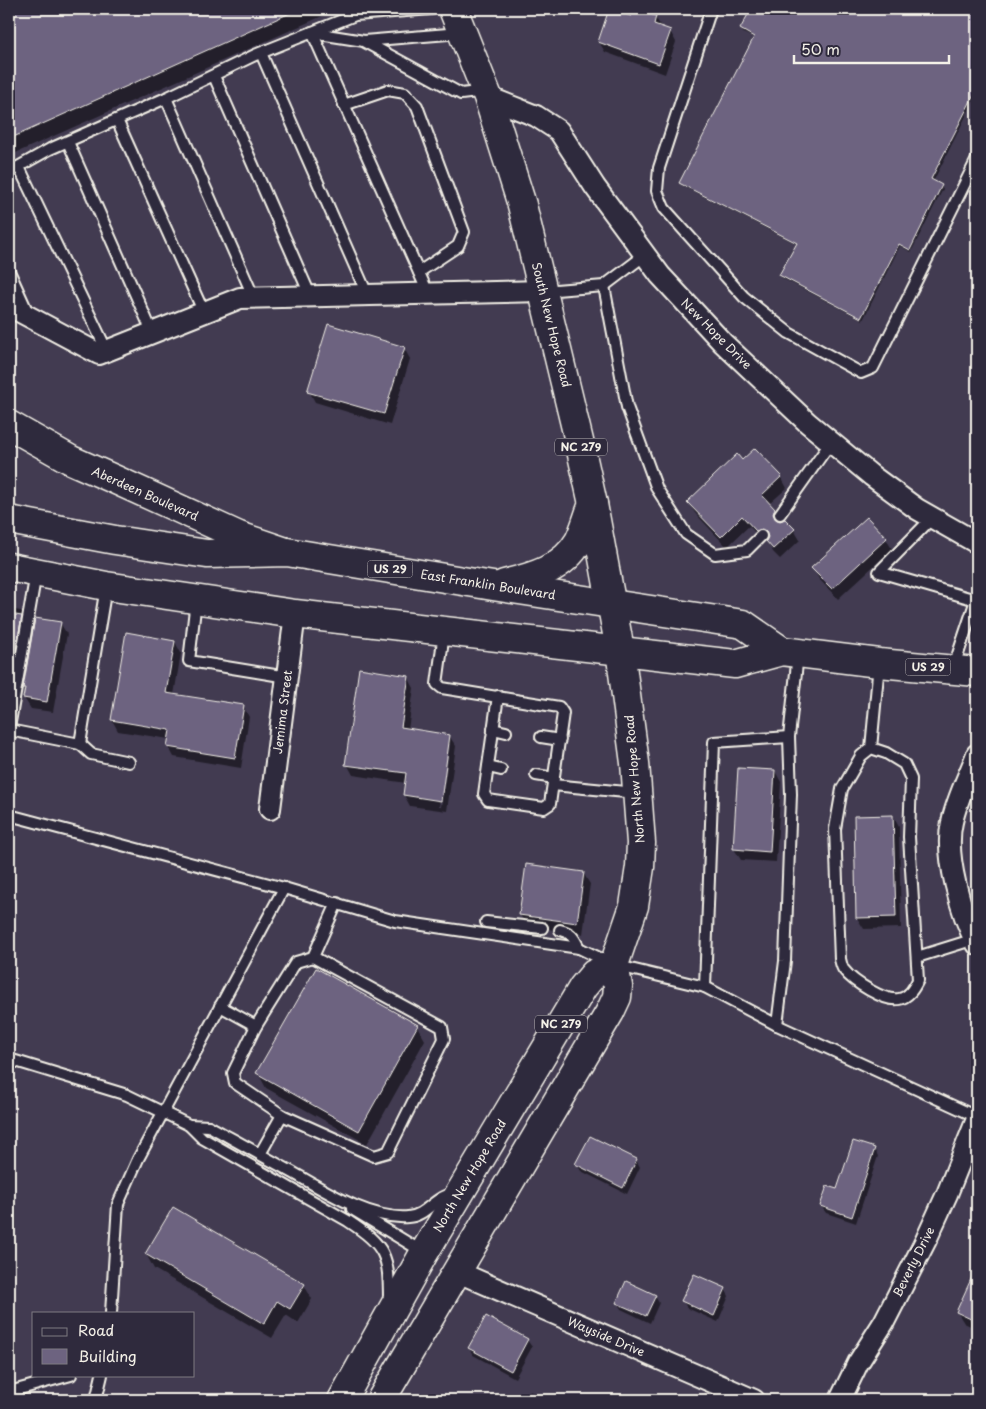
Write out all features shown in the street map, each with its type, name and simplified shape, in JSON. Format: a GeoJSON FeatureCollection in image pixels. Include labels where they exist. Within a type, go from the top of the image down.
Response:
{"type":"FeatureCollection","features":[{"type":"Feature","properties":{"kind":"main road","name":"South New Hope Road"},"geometry":{"type":"LineString","coordinates":[[458,21],[487,94],[522,205],[593,504],[620,650]]}},
{"type":"Feature","properties":{"kind":"main road","name":"Aberdeen Boulevard"},"geometry":{"type":"LineString","coordinates":[[9,425],[71,460],[239,536],[286,552]]}},
{"type":"Feature","properties":{"kind":"main road"},"geometry":{"type":"LineString","coordinates":[[493,586],[528,578],[550,570],[565,558],[578,541],[593,504]]}},
{"type":"Feature","properties":{"kind":"main road","name":"East Franklin Boulevard"},"geometry":{"type":"LineString","coordinates":[[9,520],[115,540],[207,554],[286,552],[744,624],[790,652]]}},
{"type":"Feature","properties":{"kind":"main road","name":"East Franklin Boulevard"},"geometry":{"type":"LineString","coordinates":[[9,567],[106,586],[295,614],[735,664],[790,652],[965,671]]}},
{"type":"Feature","properties":{"kind":"main road","name":"North New Hope Road"},"geometry":{"type":"LineString","coordinates":[[381,1400],[610,1012],[617,996],[618,986],[614,966],[634,906],[640,867],[641,843],[638,793],[620,650]]}},
{"type":"Feature","properties":{"kind":"main road","name":"North New Hope Road"},"geometry":{"type":"LineString","coordinates":[[342,1400],[424,1253],[588,979],[601,970],[614,966]]}},
{"type":"Feature","properties":{"kind":"main road"},"geometry":{"type":"LineString","coordinates":[[424,1253],[428,1263],[428,1275],[420,1307],[424,1329]]}},
{"type":"Feature","properties":{"kind":"street","name":"New Hope Drive"},"geometry":{"type":"LineString","coordinates":[[487,94],[536,116],[559,131],[595,187],[660,275],[723,343],[808,423],[872,476],[917,509],[977,543]]}},
{"type":"Feature","properties":{"kind":"street"},"geometry":{"type":"LineString","coordinates":[[9,306],[99,354],[240,298],[543,291]]}},
{"type":"Feature","properties":{"kind":"street","name":"Jemima Street"},"geometry":{"type":"LineString","coordinates":[[270,809],[295,614]]}},
{"type":"Feature","properties":{"kind":"street"},"geometry":{"type":"LineString","coordinates":[[976,941],[966,918],[954,874],[949,843],[951,824],[957,804],[977,755]]}},
{"type":"Feature","properties":{"kind":"street","name":"Beverly Drive"},"geometry":{"type":"LineString","coordinates":[[840,1400],[858,1363],[884,1322],[926,1240],[947,1194],[977,1118]]}},
{"type":"Feature","properties":{"kind":"street","name":"Wayside Drive"},"geometry":{"type":"LineString","coordinates":[[458,1272],[754,1400]]}},
{"type":"Feature","properties":{"kind":"lane"},"geometry":{"type":"LineString","coordinates":[[9,172],[68,142],[261,53],[355,15],[432,9]]}},
{"type":"Feature","properties":{"kind":"lane"},"geometry":{"type":"LineString","coordinates":[[711,9],[659,168],[657,190],[664,208],[744,297],[789,333],[861,373],[873,368],[977,159]]}},
{"type":"Feature","properties":{"kind":"lane"},"geometry":{"type":"LineString","coordinates":[[364,41],[458,21]]}},
{"type":"Feature","properties":{"kind":"lane"},"geometry":{"type":"LineString","coordinates":[[312,32],[364,41],[461,94],[487,94]]}},
{"type":"Feature","properties":{"kind":"lane"},"geometry":{"type":"LineString","coordinates":[[312,32],[428,293]]}},
{"type":"Feature","properties":{"kind":"lane"},"geometry":{"type":"LineString","coordinates":[[261,53],[367,294]]}},
{"type":"Feature","properties":{"kind":"lane"},"geometry":{"type":"LineString","coordinates":[[214,76],[311,297]]}},
{"type":"Feature","properties":{"kind":"lane"},"geometry":{"type":"LineString","coordinates":[[344,105],[388,90],[406,93],[417,106],[464,232],[458,246],[419,272]]}},
{"type":"Feature","properties":{"kind":"lane"},"geometry":{"type":"LineString","coordinates":[[166,98],[254,298]]}},
{"type":"Feature","properties":{"kind":"lane"},"geometry":{"type":"LineString","coordinates":[[117,120],[204,313]]}},
{"type":"Feature","properties":{"kind":"lane"},"geometry":{"type":"LineString","coordinates":[[68,142],[153,334]]}},
{"type":"Feature","properties":{"kind":"lane"},"geometry":{"type":"LineString","coordinates":[[18,166],[107,351]]}},
{"type":"Feature","properties":{"kind":"lane"},"geometry":{"type":"LineString","coordinates":[[543,291],[604,286],[645,255]]}},
{"type":"Feature","properties":{"kind":"lane"},"geometry":{"type":"LineString","coordinates":[[9,270],[30,317]]}},
{"type":"Feature","properties":{"kind":"lane"},"geometry":{"type":"LineString","coordinates":[[604,286],[627,407],[657,489],[686,534],[715,554],[747,550],[761,536]]}},
{"type":"Feature","properties":{"kind":"lane"},"geometry":{"type":"LineString","coordinates":[[780,514],[831,442]]}},
{"type":"Feature","properties":{"kind":"lane"},"geometry":{"type":"LineString","coordinates":[[932,518],[880,572],[977,598],[965,671]]}},
{"type":"Feature","properties":{"kind":"lane"},"geometry":{"type":"LineString","coordinates":[[36,572],[9,729],[80,744],[91,754],[129,762]]}},
{"type":"Feature","properties":{"kind":"lane"},"geometry":{"type":"LineString","coordinates":[[80,744],[106,586]]}},
{"type":"Feature","properties":{"kind":"lane"},"geometry":{"type":"LineString","coordinates":[[196,600],[189,662],[287,677]]}},
{"type":"Feature","properties":{"kind":"lane"},"geometry":{"type":"LineString","coordinates":[[444,630],[437,684],[442,688],[498,696],[559,707],[564,713],[550,804],[544,808],[488,800],[484,794],[498,696]]}},
{"type":"Feature","properties":{"kind":"lane"},"geometry":{"type":"LineString","coordinates":[[777,1025],[785,961],[790,822],[790,652]]}},
{"type":"Feature","properties":{"kind":"lane"},"geometry":{"type":"LineString","coordinates":[[871,748],[886,753],[904,764],[911,779],[909,837],[918,980],[913,991],[900,999],[886,997],[862,986],[844,970],[840,959],[835,829],[842,790],[862,756],[871,748],[879,663]]}},
{"type":"Feature","properties":{"kind":"lane"},"geometry":{"type":"LineString","coordinates":[[493,730],[506,732]]}},
{"type":"Feature","properties":{"kind":"lane"},"geometry":{"type":"LineString","coordinates":[[541,737],[560,740]]}},
{"type":"Feature","properties":{"kind":"lane"},"geometry":{"type":"LineString","coordinates":[[704,986],[714,742],[789,737]]}},
{"type":"Feature","properties":{"kind":"lane"},"geometry":{"type":"LineString","coordinates":[[488,768],[501,770]]}},
{"type":"Feature","properties":{"kind":"lane"},"geometry":{"type":"LineString","coordinates":[[536,775],[553,781],[638,793]]}},
{"type":"Feature","properties":{"kind":"lane"},"geometry":{"type":"LineString","coordinates":[[9,815],[284,888],[395,921],[484,936],[579,948],[614,966],[704,986],[777,1025],[977,1118]]}},
{"type":"Feature","properties":{"kind":"lane"},"geometry":{"type":"LineString","coordinates":[[111,1312],[118,1204],[138,1159],[284,888]]}},
{"type":"Feature","properties":{"kind":"lane"},"geometry":{"type":"LineString","coordinates":[[313,957],[337,903]]}},
{"type":"Feature","properties":{"kind":"lane"},"geometry":{"type":"LineString","coordinates":[[486,922],[542,928]]}},
{"type":"Feature","properties":{"kind":"lane"},"geometry":{"type":"LineString","coordinates":[[560,930],[574,936],[579,948]]}},
{"type":"Feature","properties":{"kind":"lane"},"geometry":{"type":"LineString","coordinates":[[916,958],[976,941]]}},
{"type":"Feature","properties":{"kind":"lane"},"geometry":{"type":"LineString","coordinates":[[313,957],[442,1027],[444,1039],[388,1152],[374,1156],[282,1115],[235,1082],[233,1072],[256,1026],[296,962],[313,957]]}},
{"type":"Feature","properties":{"kind":"lane"},"geometry":{"type":"LineString","coordinates":[[220,1006],[256,1026]]}},
{"type":"Feature","properties":{"kind":"lane"},"geometry":{"type":"LineString","coordinates":[[9,1059],[127,1095],[189,1125],[202,1138],[363,1231],[377,1243],[384,1253],[389,1277],[389,1316]]}},
{"type":"Feature","properties":{"kind":"lane"},"geometry":{"type":"LineString","coordinates":[[260,1154],[282,1115]]}},
{"type":"Feature","properties":{"kind":"lane"},"geometry":{"type":"LineString","coordinates":[[189,1125],[209,1126],[345,1201],[386,1215],[417,1216],[426,1211],[443,1196],[460,1193]]}},
{"type":"Feature","properties":{"kind":"lane"},"geometry":{"type":"LineString","coordinates":[[345,1201],[350,1208],[424,1253]]}},
{"type":"Feature","properties":{"kind":"lane"},"geometry":{"type":"LineString","coordinates":[[9,1392],[67,1376]]}},
{"type":"Feature","properties":{"kind":"lane"},"geometry":{"type":"LineString","coordinates":[[96,1400],[102,1376]]}},
{"type":"Feature","properties":{"kind":"building"},"geometry":{"type":"Polygon","coordinates":[[[9,9],[299,9],[9,139],[9,9]]]}},
{"type":"Feature","properties":{"kind":"building"},"geometry":{"type":"Polygon","coordinates":[[[609,9],[631,16],[634,9],[656,16],[654,24],[671,30],[659,64],[598,42],[609,9]]]}},
{"type":"Feature","properties":{"kind":"building"},"geometry":{"type":"Polygon","coordinates":[[[751,9],[977,9],[977,89],[931,179],[942,185],[910,250],[899,244],[861,318],[779,275],[797,243],[679,183],[754,37],[740,29],[751,9]]]}},
{"type":"Feature","properties":{"kind":"building"},"geometry":{"type":"Polygon","coordinates":[[[328,324],[405,347],[384,414],[307,392],[328,324]]]}},
{"type":"Feature","properties":{"kind":"building"},"geometry":{"type":"Polygon","coordinates":[[[755,448],[782,476],[762,495],[775,509],[773,514],[776,519],[780,521],[785,519],[795,529],[773,549],[766,541],[768,537],[766,532],[762,529],[756,531],[742,516],[721,537],[687,502],[737,454],[742,460],[755,448]]]}},
{"type":"Feature","properties":{"kind":"building"},"geometry":{"type":"Polygon","coordinates":[[[867,517],[887,538],[832,589],[811,568],[867,517]]]}},
{"type":"Feature","properties":{"kind":"building"},"geometry":{"type":"Polygon","coordinates":[[[9,614],[22,616],[9,685],[9,614]]]}},
{"type":"Feature","properties":{"kind":"building"},"geometry":{"type":"Polygon","coordinates":[[[35,618],[61,622],[47,702],[23,698],[35,618]]]}},
{"type":"Feature","properties":{"kind":"building"},"geometry":{"type":"Polygon","coordinates":[[[126,632],[175,641],[166,693],[244,705],[235,758],[167,747],[170,730],[111,720],[126,632]]]}},
{"type":"Feature","properties":{"kind":"building"},"geometry":{"type":"Polygon","coordinates":[[[359,668],[409,676],[401,727],[450,735],[441,801],[403,795],[406,773],[345,765],[359,668]]]}},
{"type":"Feature","properties":{"kind":"building"},"geometry":{"type":"Polygon","coordinates":[[[738,768],[775,770],[770,852],[733,849],[738,768]]]}},
{"type":"Feature","properties":{"kind":"building"},"geometry":{"type":"Polygon","coordinates":[[[893,815],[896,917],[856,918],[854,816],[893,815]]]}},
{"type":"Feature","properties":{"kind":"building"},"geometry":{"type":"Polygon","coordinates":[[[526,864],[584,872],[577,923],[519,915],[526,864]]]}},
{"type":"Feature","properties":{"kind":"building"},"geometry":{"type":"Polygon","coordinates":[[[316,968],[418,1025],[359,1131],[256,1073],[316,968]]]}},
{"type":"Feature","properties":{"kind":"building"},"geometry":{"type":"Polygon","coordinates":[[[590,1136],[637,1159],[623,1188],[575,1164],[590,1136]]]}},
{"type":"Feature","properties":{"kind":"building"},"geometry":{"type":"Polygon","coordinates":[[[853,1141],[875,1148],[852,1217],[820,1206],[827,1186],[837,1189],[853,1141]]]}},
{"type":"Feature","properties":{"kind":"building"},"geometry":{"type":"Polygon","coordinates":[[[173,1207],[305,1284],[290,1309],[277,1301],[264,1324],[145,1254],[173,1207]]]}},
{"type":"Feature","properties":{"kind":"building"},"geometry":{"type":"Polygon","coordinates":[[[977,1266],[977,1322],[956,1312],[977,1266]]]}},
{"type":"Feature","properties":{"kind":"building"},"geometry":{"type":"Polygon","coordinates":[[[694,1274],[726,1288],[714,1316],[681,1301],[694,1274]]]}},
{"type":"Feature","properties":{"kind":"building"},"geometry":{"type":"Polygon","coordinates":[[[626,1281],[656,1295],[646,1316],[616,1303],[626,1281]]]}},
{"type":"Feature","properties":{"kind":"building"},"geometry":{"type":"Polygon","coordinates":[[[486,1316],[528,1339],[511,1371],[468,1348],[486,1316]]]}}]}
